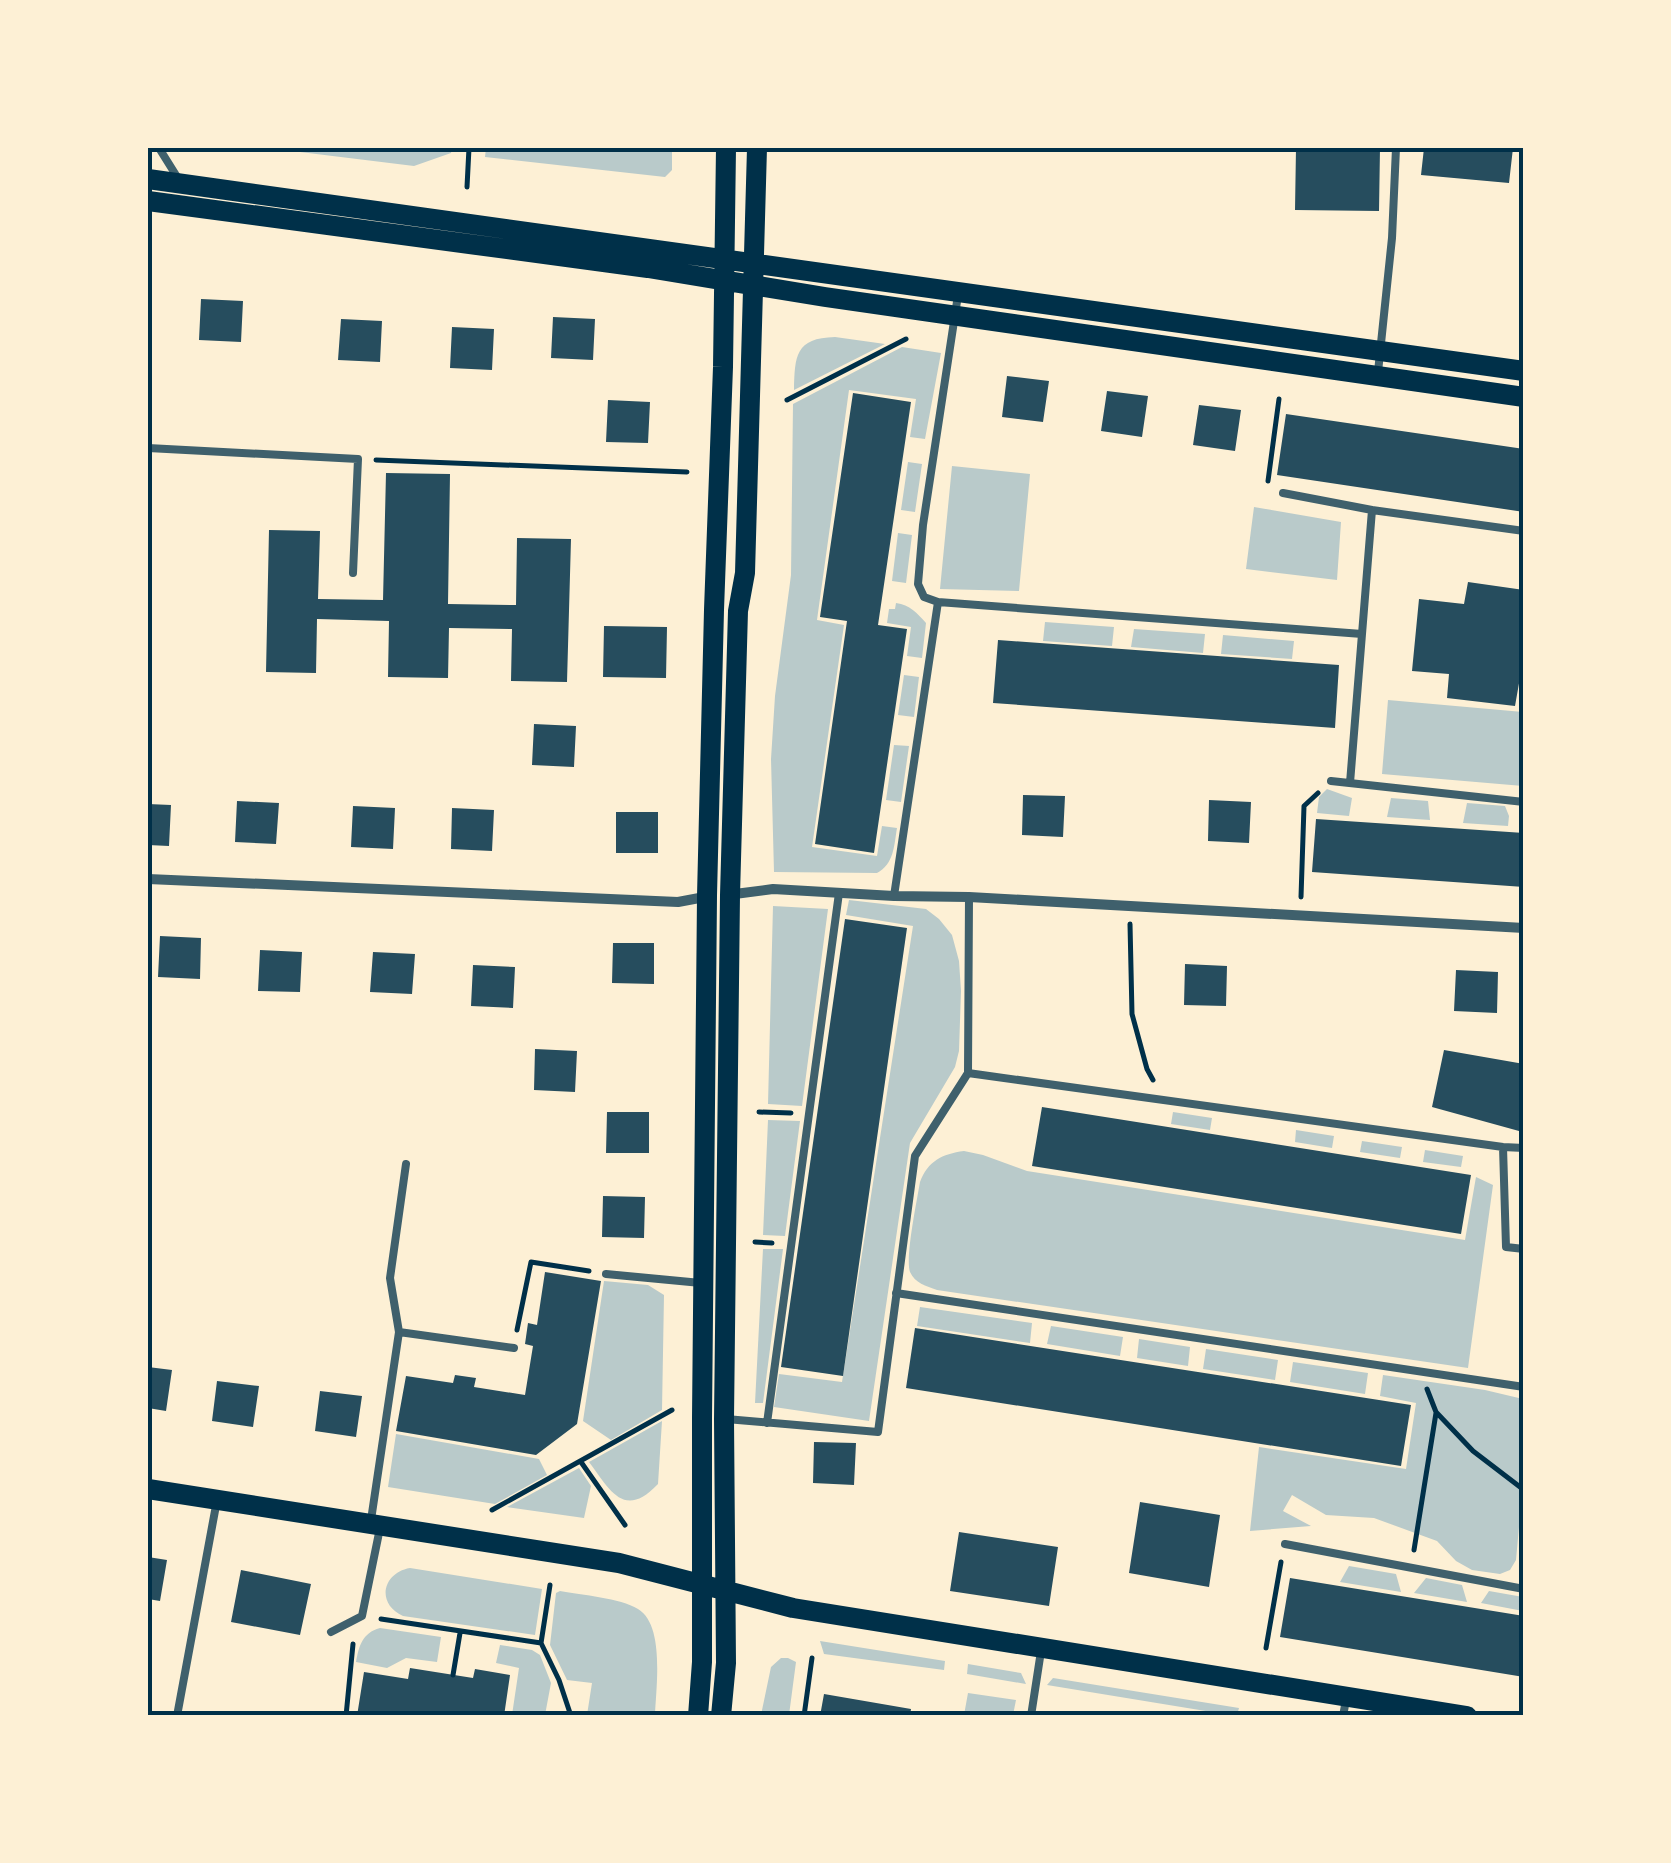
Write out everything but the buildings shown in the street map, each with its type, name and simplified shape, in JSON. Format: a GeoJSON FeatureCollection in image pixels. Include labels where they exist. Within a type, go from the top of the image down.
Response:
{"type":"FeatureCollection","features":[{"type":"Feature","properties":{"kind":"main road"},"geometry":{"type":"LineString","coordinates":[[698,1716],[702,1662],[707,896],[726,148]]}},
{"type":"Feature","properties":{"kind":"main road"},"geometry":{"type":"LineString","coordinates":[[722,1716],[726,1663],[724,1419],[730,895],[738,611],[745,573],[757,148]]}},
{"type":"Feature","properties":{"kind":"main road"},"geometry":{"type":"LineString","coordinates":[[148,179],[1524,370]]}},
{"type":"Feature","properties":{"kind":"main road"},"geometry":{"type":"LineString","coordinates":[[148,201],[648,268],[1524,397]]}},
{"type":"Feature","properties":{"kind":"main road"},"geometry":{"type":"LineString","coordinates":[[148,1489],[619,1563],[793,1608],[1042,1647],[1345,1705],[1467,1716]]}},
{"type":"Feature","properties":{"kind":"street"},"geometry":{"type":"LineString","coordinates":[[148,879],[678,902],[773,889],[1524,928]]}},
{"type":"Feature","properties":{"kind":"lane"},"geometry":{"type":"LineString","coordinates":[[159,148],[182,184]]}},
{"type":"Feature","properties":{"kind":"lane"},"geometry":{"type":"LineString","coordinates":[[1378,377],[1392,238],[1396,148]]}},
{"type":"Feature","properties":{"kind":"lane"},"geometry":{"type":"LineString","coordinates":[[959,290],[932,453],[918,584],[924,597],[938,602],[1362,634]]}},
{"type":"Feature","properties":{"kind":"lane"},"geometry":{"type":"LineString","coordinates":[[148,448],[358,459],[353,572]]}},
{"type":"Feature","properties":{"kind":"lane"},"geometry":{"type":"LineString","coordinates":[[1284,493],[1372,510],[1524,531]]}},
{"type":"Feature","properties":{"kind":"lane"},"geometry":{"type":"LineString","coordinates":[[1350,783],[1372,510]]}},
{"type":"Feature","properties":{"kind":"lane"},"geometry":{"type":"LineString","coordinates":[[894,896],[938,602]]}},
{"type":"Feature","properties":{"kind":"lane"},"geometry":{"type":"LineString","coordinates":[[1331,781],[1524,802]]}},
{"type":"Feature","properties":{"kind":"lane"},"geometry":{"type":"LineString","coordinates":[[767,1423],[839,892]]}},
{"type":"Feature","properties":{"kind":"lane"},"geometry":{"type":"LineString","coordinates":[[702,1418],[878,1432],[915,1156],[968,1072],[970,898]]}},
{"type":"Feature","properties":{"kind":"lane"},"geometry":{"type":"LineString","coordinates":[[968,1072],[1524,1148]]}},
{"type":"Feature","properties":{"kind":"lane"},"geometry":{"type":"LineString","coordinates":[[1503,1147],[1506,1247],[1524,1249]]}},
{"type":"Feature","properties":{"kind":"lane"},"geometry":{"type":"LineString","coordinates":[[331,1632],[359,1618],[375,1526],[400,1332],[390,1278],[406,1164]]}},
{"type":"Feature","properties":{"kind":"lane"},"geometry":{"type":"LineString","coordinates":[[606,1274],[704,1283]]}},
{"type":"Feature","properties":{"kind":"lane"},"geometry":{"type":"LineString","coordinates":[[896,1293],[1524,1387]]}},
{"type":"Feature","properties":{"kind":"lane"},"geometry":{"type":"LineString","coordinates":[[400,1332],[514,1348]]}},
{"type":"Feature","properties":{"kind":"lane"},"geometry":{"type":"LineString","coordinates":[[177,1716],[216,1500]]}},
{"type":"Feature","properties":{"kind":"lane"},"geometry":{"type":"LineString","coordinates":[[1284,1544],[1524,1589]]}},
{"type":"Feature","properties":{"kind":"lane"},"geometry":{"type":"LineString","coordinates":[[1031,1716],[1042,1647]]}},
{"type":"Feature","properties":{"kind":"path"},"geometry":{"type":"LineString","coordinates":[[466,186],[469,148]]}},
{"type":"Feature","properties":{"kind":"path"},"geometry":{"type":"LineString","coordinates":[[786,400],[906,339]]}},
{"type":"Feature","properties":{"kind":"path"},"geometry":{"type":"LineString","coordinates":[[1280,399],[1266,492],[1284,493]]}},
{"type":"Feature","properties":{"kind":"path"},"geometry":{"type":"LineString","coordinates":[[358,459],[687,472]]}},
{"type":"Feature","properties":{"kind":"path"},"geometry":{"type":"LineString","coordinates":[[1301,915],[1304,806],[1331,781]]}},
{"type":"Feature","properties":{"kind":"path"},"geometry":{"type":"LineString","coordinates":[[1130,906],[1132,1014],[1147,1070],[1164,1100]]}},
{"type":"Feature","properties":{"kind":"path"},"geometry":{"type":"LineString","coordinates":[[514,1348],[531,1262],[606,1274]]}},
{"type":"Feature","properties":{"kind":"path"},"geometry":{"type":"LineString","coordinates":[[1421,1371],[1436,1412],[1473,1451],[1524,1490]]}},
{"type":"Feature","properties":{"kind":"path"},"geometry":{"type":"LineString","coordinates":[[492,1510],[672,1410]]}},
{"type":"Feature","properties":{"kind":"path"},"geometry":{"type":"LineString","coordinates":[[1411,1568],[1436,1412]]}},
{"type":"Feature","properties":{"kind":"path"},"geometry":{"type":"LineString","coordinates":[[581,1462],[625,1526]]}},
{"type":"Feature","properties":{"kind":"path"},"geometry":{"type":"LineString","coordinates":[[1266,1648],[1284,1544]]}},
{"type":"Feature","properties":{"kind":"path"},"geometry":{"type":"LineString","coordinates":[[550,1585],[541,1644],[569,1713]]}},
{"type":"Feature","properties":{"kind":"path"},"geometry":{"type":"LineString","coordinates":[[346,1716],[359,1618],[541,1644]]}},
{"type":"Feature","properties":{"kind":"path"},"geometry":{"type":"LineString","coordinates":[[452,1674],[460,1632]]}},
{"type":"Feature","properties":{"kind":"path"},"geometry":{"type":"LineString","coordinates":[[804,1716],[812,1658]]}},
{"type":"Feature","properties":{"kind":"shaded area"},"geometry":{"type":"Polygon","coordinates":[[[303,148],[452,148],[451,153],[414,166],[300,152],[303,148]]]}},
{"type":"Feature","properties":{"kind":"shaded area"},"geometry":{"type":"Polygon","coordinates":[[[486,148],[672,148],[672,170],[665,177],[485,157],[486,148]]]}},
{"type":"Feature","properties":{"kind":"shaded area"},"geometry":{"type":"Polygon","coordinates":[[[835,337],[885,344],[794,390],[800,351],[812,341],[835,337]]]}},
{"type":"Feature","properties":{"kind":"shaded area"},"geometry":{"type":"Polygon","coordinates":[[[902,347],[941,353],[925,439],[910,437],[916,399],[849,390],[817,620],[844,625],[812,847],[877,856],[882,826],[897,828],[894,848],[887,865],[877,873],[774,872],[771,759],[791,575],[793,404],[902,347]]]}},
{"type":"Feature","properties":{"kind":"shaded area"},"geometry":{"type":"Polygon","coordinates":[[[908,462],[922,464],[915,512],[901,510],[908,462]]]}},
{"type":"Feature","properties":{"kind":"shaded area"},"geometry":{"type":"Polygon","coordinates":[[[952,466],[1030,474],[1019,591],[940,589],[952,466]]]}},
{"type":"Feature","properties":{"kind":"shaded area"},"geometry":{"type":"Polygon","coordinates":[[[1254,507],[1341,522],[1337,580],[1246,569],[1254,507]]]}},
{"type":"Feature","properties":{"kind":"shaded area"},"geometry":{"type":"Polygon","coordinates":[[[898,533],[912,535],[906,583],[892,581],[898,533]]]}},
{"type":"Feature","properties":{"kind":"shaded area"},"geometry":{"type":"Polygon","coordinates":[[[896,603],[909,608],[926,623],[922,658],[907,656],[911,627],[887,623],[889,609],[895,609],[896,603]]]}},
{"type":"Feature","properties":{"kind":"shaded area"},"geometry":{"type":"Polygon","coordinates":[[[1045,622],[1114,627],[1112,646],[1043,641],[1045,622]]]}},
{"type":"Feature","properties":{"kind":"shaded area"},"geometry":{"type":"Polygon","coordinates":[[[1134,629],[1205,634],[1203,653],[1131,647],[1134,629]]]}},
{"type":"Feature","properties":{"kind":"shaded area"},"geometry":{"type":"Polygon","coordinates":[[[1223,635],[1294,641],[1292,659],[1221,654],[1223,635]]]}},
{"type":"Feature","properties":{"kind":"shaded area"},"geometry":{"type":"Polygon","coordinates":[[[904,675],[919,677],[914,717],[898,715],[904,675]]]}},
{"type":"Feature","properties":{"kind":"shaded area"},"geometry":{"type":"Polygon","coordinates":[[[1388,700],[1523,712],[1523,786],[1382,774],[1388,700]]]}},
{"type":"Feature","properties":{"kind":"shaded area"},"geometry":{"type":"Polygon","coordinates":[[[894,745],[909,746],[901,802],[886,800],[894,745]]]}},
{"type":"Feature","properties":{"kind":"shaded area"},"geometry":{"type":"Polygon","coordinates":[[[1327,789],[1352,798],[1349,816],[1317,813],[1319,797],[1327,789]]]}},
{"type":"Feature","properties":{"kind":"shaded area"},"geometry":{"type":"Polygon","coordinates":[[[1391,798],[1428,801],[1430,820],[1387,817],[1391,798]]]}},
{"type":"Feature","properties":{"kind":"shaded area"},"geometry":{"type":"Polygon","coordinates":[[[1467,803],[1505,806],[1508,826],[1463,823],[1467,803]]]}},
{"type":"Feature","properties":{"kind":"shaded area"},"geometry":{"type":"Polygon","coordinates":[[[849,900],[926,909],[939,919],[952,935],[961,991],[955,1067],[910,1143],[869,1421],[774,1407],[779,1374],[842,1382],[913,926],[846,915],[849,900]]]}},
{"type":"Feature","properties":{"kind":"shaded area"},"geometry":{"type":"Polygon","coordinates":[[[773,906],[828,909],[802,1106],[768,1104],[773,906]]]}},
{"type":"Feature","properties":{"kind":"shaded area"},"geometry":{"type":"Polygon","coordinates":[[[1173,1112],[1212,1118],[1210,1130],[1171,1124],[1173,1112]]]}},
{"type":"Feature","properties":{"kind":"shaded area"},"geometry":{"type":"Polygon","coordinates":[[[768,1120],[800,1121],[785,1236],[763,1235],[768,1120]]]}},
{"type":"Feature","properties":{"kind":"shaded area"},"geometry":{"type":"Polygon","coordinates":[[[1296,1130],[1334,1136],[1332,1148],[1295,1142],[1296,1130]]]}},
{"type":"Feature","properties":{"kind":"shaded area"},"geometry":{"type":"Polygon","coordinates":[[[1362,1141],[1402,1147],[1400,1158],[1360,1152],[1362,1141]]]}},
{"type":"Feature","properties":{"kind":"shaded area"},"geometry":{"type":"Polygon","coordinates":[[[1425,1150],[1463,1156],[1461,1167],[1423,1162],[1425,1150]]]}},
{"type":"Feature","properties":{"kind":"shaded area"},"geometry":{"type":"Polygon","coordinates":[[[964,1151],[1027,1171],[1465,1240],[1476,1177],[1493,1185],[1468,1368],[937,1290],[925,1285],[912,1276],[909,1265],[920,1182],[937,1160],[964,1151]]]}},
{"type":"Feature","properties":{"kind":"shaded area"},"geometry":{"type":"Polygon","coordinates":[[[763,1249],[783,1249],[763,1403],[755,1403],[763,1249]]]}},
{"type":"Feature","properties":{"kind":"shaded area"},"geometry":{"type":"Polygon","coordinates":[[[604,1281],[648,1285],[664,1295],[662,1410],[611,1440],[583,1421],[604,1281]]]}},
{"type":"Feature","properties":{"kind":"shaded area"},"geometry":{"type":"Polygon","coordinates":[[[920,1307],[1032,1323],[1030,1343],[917,1326],[920,1307]]]}},
{"type":"Feature","properties":{"kind":"shaded area"},"geometry":{"type":"Polygon","coordinates":[[[1051,1326],[1123,1337],[1120,1356],[1047,1344],[1051,1326]]]}},
{"type":"Feature","properties":{"kind":"shaded area"},"geometry":{"type":"Polygon","coordinates":[[[1139,1339],[1190,1347],[1188,1366],[1137,1358],[1139,1339]]]}},
{"type":"Feature","properties":{"kind":"shaded area"},"geometry":{"type":"Polygon","coordinates":[[[1206,1349],[1278,1360],[1275,1380],[1203,1369],[1206,1349]]]}},
{"type":"Feature","properties":{"kind":"shaded area"},"geometry":{"type":"Polygon","coordinates":[[[1293,1362],[1368,1373],[1365,1394],[1290,1382],[1293,1362]]]}},
{"type":"Feature","properties":{"kind":"shaded area"},"geometry":{"type":"Polygon","coordinates":[[[1383,1375],[1523,1399],[1523,1483],[1516,1560],[1510,1570],[1500,1574],[1472,1570],[1456,1561],[1437,1541],[1374,1518],[1326,1515],[1292,1495],[1283,1511],[1311,1526],[1250,1531],[1259,1447],[1406,1469],[1416,1403],[1380,1396],[1383,1375]]]}},
{"type":"Feature","properties":{"kind":"shaded area"},"geometry":{"type":"Polygon","coordinates":[[[662,1421],[658,1484],[636,1500],[619,1497],[589,1462],[662,1421]]]}},
{"type":"Feature","properties":{"kind":"shaded area"},"geometry":{"type":"Polygon","coordinates":[[[396,1434],[539,1459],[547,1475],[495,1504],[388,1487],[396,1434]]]}},
{"type":"Feature","properties":{"kind":"shaded area"},"geometry":{"type":"Polygon","coordinates":[[[579,1468],[591,1486],[584,1518],[507,1507],[579,1468]]]}},
{"type":"Feature","properties":{"kind":"shaded area"},"geometry":{"type":"Polygon","coordinates":[[[1349,1566],[1396,1574],[1401,1592],[1340,1582],[1349,1566]]]}},
{"type":"Feature","properties":{"kind":"shaded area"},"geometry":{"type":"Polygon","coordinates":[[[410,1568],[542,1589],[535,1635],[403,1616],[389,1604],[386,1589],[393,1576],[410,1568]]]}},
{"type":"Feature","properties":{"kind":"shaded area"},"geometry":{"type":"Polygon","coordinates":[[[1426,1578],[1462,1585],[1467,1602],[1414,1593],[1426,1578]]]}},
{"type":"Feature","properties":{"kind":"shaded area"},"geometry":{"type":"Polygon","coordinates":[[[1489,1591],[1523,1597],[1523,1611],[1481,1603],[1489,1591]]]}},
{"type":"Feature","properties":{"kind":"shaded area"},"geometry":{"type":"Polygon","coordinates":[[[556,1593],[621,1602],[647,1617],[656,1642],[655,1715],[587,1715],[592,1683],[567,1680],[550,1645],[556,1593]]]}},
{"type":"Feature","properties":{"kind":"shaded area"},"geometry":{"type":"Polygon","coordinates":[[[380,1628],[441,1637],[437,1662],[406,1658],[387,1668],[356,1662],[365,1637],[380,1628]]]}},
{"type":"Feature","properties":{"kind":"shaded area"},"geometry":{"type":"Polygon","coordinates":[[[820,1641],[945,1661],[944,1670],[824,1654],[820,1641]]]}},
{"type":"Feature","properties":{"kind":"shaded area"},"geometry":{"type":"Polygon","coordinates":[[[500,1645],[540,1655],[551,1683],[545,1715],[512,1715],[519,1668],[496,1663],[500,1645]]]}},
{"type":"Feature","properties":{"kind":"shaded area"},"geometry":{"type":"Polygon","coordinates":[[[781,1658],[796,1662],[789,1715],[761,1715],[771,1667],[781,1658]]]}},
{"type":"Feature","properties":{"kind":"shaded area"},"geometry":{"type":"Polygon","coordinates":[[[968,1664],[1021,1673],[1026,1684],[967,1674],[968,1664]]]}},
{"type":"Feature","properties":{"kind":"shaded area"},"geometry":{"type":"Polygon","coordinates":[[[1053,1678],[1239,1708],[1237,1715],[1230,1715],[1047,1685],[1053,1678]]]}},
{"type":"Feature","properties":{"kind":"shaded area"},"geometry":{"type":"Polygon","coordinates":[[[968,1693],[1016,1700],[1013,1715],[964,1715],[968,1693]]]}}]}
